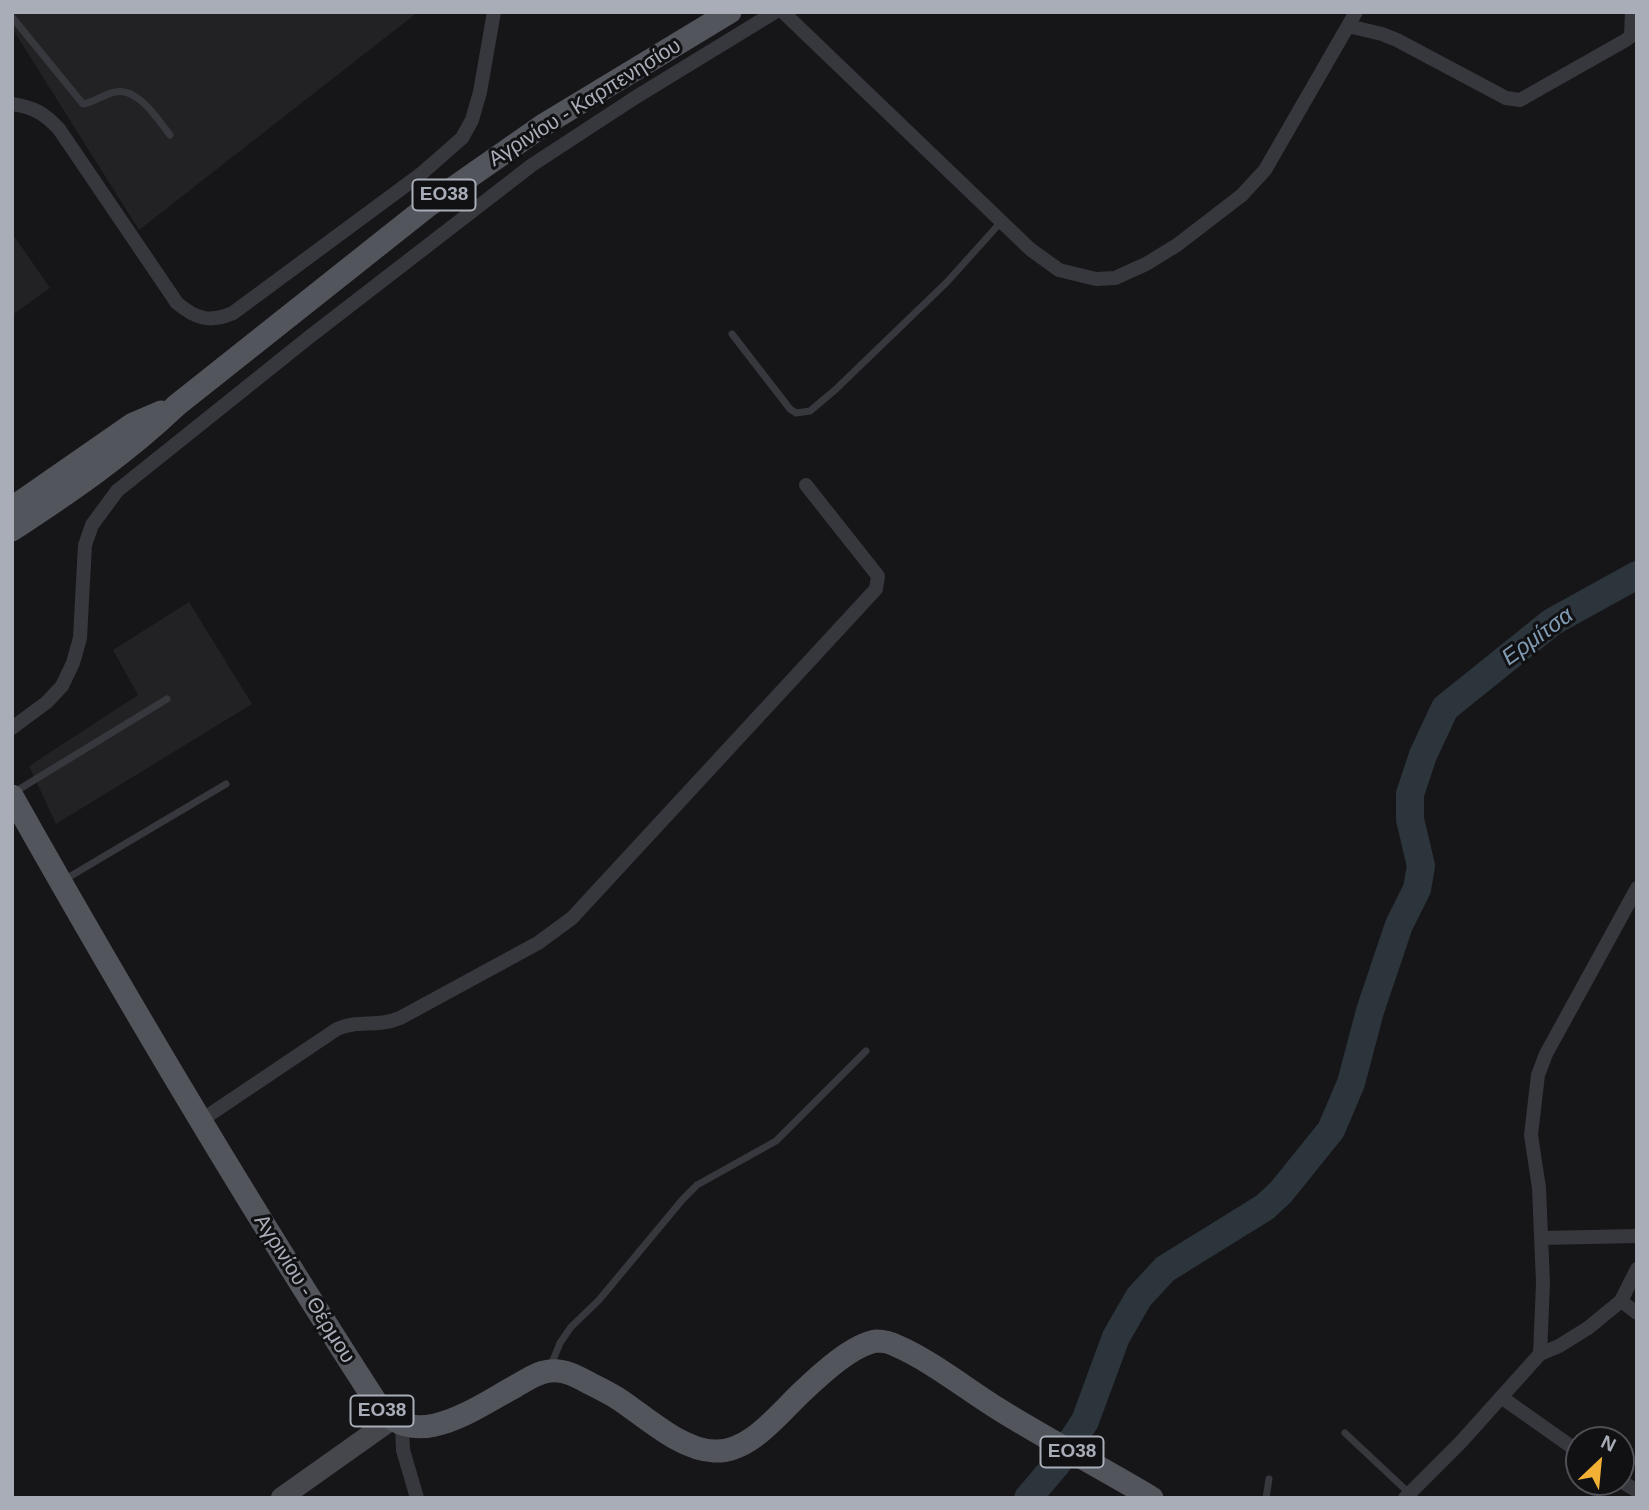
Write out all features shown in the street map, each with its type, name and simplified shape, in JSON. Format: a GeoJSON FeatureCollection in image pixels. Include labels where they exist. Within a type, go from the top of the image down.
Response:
{"type":"FeatureCollection","features":[{"type":"Feature","properties":{"kind":"main road","name":"Αγρινίου - Καρπενησίου"},"geometry":{"type":"LineString","coordinates":[[12,530],[146,434],[177,405],[429,205],[545,124],[730,12]]}},
{"type":"Feature","properties":{"kind":"main road","name":"Αγρινίου - Καρπενησίου"},"geometry":{"type":"LineString","coordinates":[[12,508],[133,424],[177,405]]}},
{"type":"Feature","properties":{"kind":"main road","name":"Αγρινίου - Θέρμου"},"geometry":{"type":"LineString","coordinates":[[12,795],[200,1121],[294,1275],[376,1402],[397,1423]]}},
{"type":"Feature","properties":{"kind":"main road","name":"ΕΟ38"},"geometry":{"type":"LineString","coordinates":[[397,1423],[435,1426],[549,1371],[575,1376],[616,1397],[657,1426],[695,1448],[731,1450],[752,1438],[816,1380],[861,1345],[880,1341],[897,1345],[1002,1411],[1147,1495]]}},
{"type":"Feature","properties":{"kind":"street"},"geometry":{"type":"LineString","coordinates":[[12,104],[32,107],[47,116],[60,130],[177,303],[192,315],[208,319],[222,318],[233,313],[421,174],[462,138],[472,120],[480,92],[494,12]]}},
{"type":"Feature","properties":{"kind":"street"},"geometry":{"type":"LineString","coordinates":[[12,728],[47,702],[62,686],[73,663],[80,638],[85,545],[92,525],[117,491],[308,338],[532,165],[636,97],[775,12]]}},
{"type":"Feature","properties":{"kind":"street"},"geometry":{"type":"LineString","coordinates":[[783,12],[1030,249],[1059,270],[1096,279],[1115,278],[1153,261],[1222,211],[1260,177],[1356,12]]}},
{"type":"Feature","properties":{"kind":"street"},"geometry":{"type":"LineString","coordinates":[[1348,26],[1397,40],[1506,98],[1520,100],[1626,40],[1631,36],[1632,12]]}},
{"type":"Feature","properties":{"kind":"street"},"geometry":{"type":"LineString","coordinates":[[200,1121],[337,1029],[349,1024],[385,1024],[400,1018],[538,943],[572,918],[876,589],[878,576],[806,485]]}},
{"type":"Feature","properties":{"kind":"street"},"geometry":{"type":"LineString","coordinates":[[1540,1353],[1543,1283],[1539,1188],[1531,1135],[1538,1075],[1546,1054],[1637,888]]}},
{"type":"Feature","properties":{"kind":"street"},"geometry":{"type":"LineString","coordinates":[[1541,1238],[1637,1236]]}},
{"type":"Feature","properties":{"kind":"street"},"geometry":{"type":"LineString","coordinates":[[1407,1496],[1460,1443],[1540,1353],[1559,1346],[1588,1328],[1621,1301],[1637,1269]]}},
{"type":"Feature","properties":{"kind":"street"},"geometry":{"type":"LineString","coordinates":[[1621,1301],[1637,1313]]}},
{"type":"Feature","properties":{"kind":"street"},"geometry":{"type":"LineString","coordinates":[[1501,1396],[1565,1442]]}},
{"type":"Feature","properties":{"kind":"street"},"geometry":{"type":"LineString","coordinates":[[281,1498],[397,1423],[416,1498]]}},
{"type":"Feature","properties":{"kind":"lane"},"geometry":{"type":"LineString","coordinates":[[12,17],[83,104],[113,92],[123,91],[135,96],[145,105],[170,135]]}},
{"type":"Feature","properties":{"kind":"lane"},"geometry":{"type":"LineString","coordinates":[[732,334],[790,409],[796,413],[810,411],[947,282],[1000,222]]}},
{"type":"Feature","properties":{"kind":"lane"},"geometry":{"type":"LineString","coordinates":[[12,795],[167,699]]}},
{"type":"Feature","properties":{"kind":"lane"},"geometry":{"type":"LineString","coordinates":[[61,882],[226,784]]}},
{"type":"Feature","properties":{"kind":"lane"},"geometry":{"type":"LineString","coordinates":[[549,1371],[560,1343],[571,1327],[599,1300],[683,1199],[697,1185],[776,1141],[866,1051]]}},
{"type":"Feature","properties":{"kind":"lane"},"geometry":{"type":"LineString","coordinates":[[1345,1433],[1407,1496]]}},
{"type":"Feature","properties":{"kind":"lane"},"geometry":{"type":"LineString","coordinates":[[1266,1498],[1269,1479]]}},
{"type":"Feature","properties":{"kind":"shaded area"},"geometry":{"type":"Polygon","coordinates":[[[12,12],[418,12],[139,230],[12,28],[12,12]]]}},
{"type":"Feature","properties":{"kind":"shaded area"},"geometry":{"type":"Polygon","coordinates":[[[12,233],[50,288],[12,315],[12,233]]]}},
{"type":"Feature","properties":{"kind":"shaded area"},"geometry":{"type":"Polygon","coordinates":[[[189,602],[252,704],[56,824],[29,766],[138,695],[113,650],[189,602]]]}},
{"type":"Feature","properties":{"kind":"waterway","name":"Ερμίτσα"},"geometry":{"type":"LineString","coordinates":[[1028,1498],[1056,1465],[1085,1421],[1116,1337],[1139,1297],[1165,1269],[1265,1207],[1281,1192],[1331,1130],[1351,1083],[1370,1011],[1399,925],[1417,889],[1421,866],[1410,819],[1410,794],[1423,755],[1445,708],[1552,622],[1637,575]]}}]}
